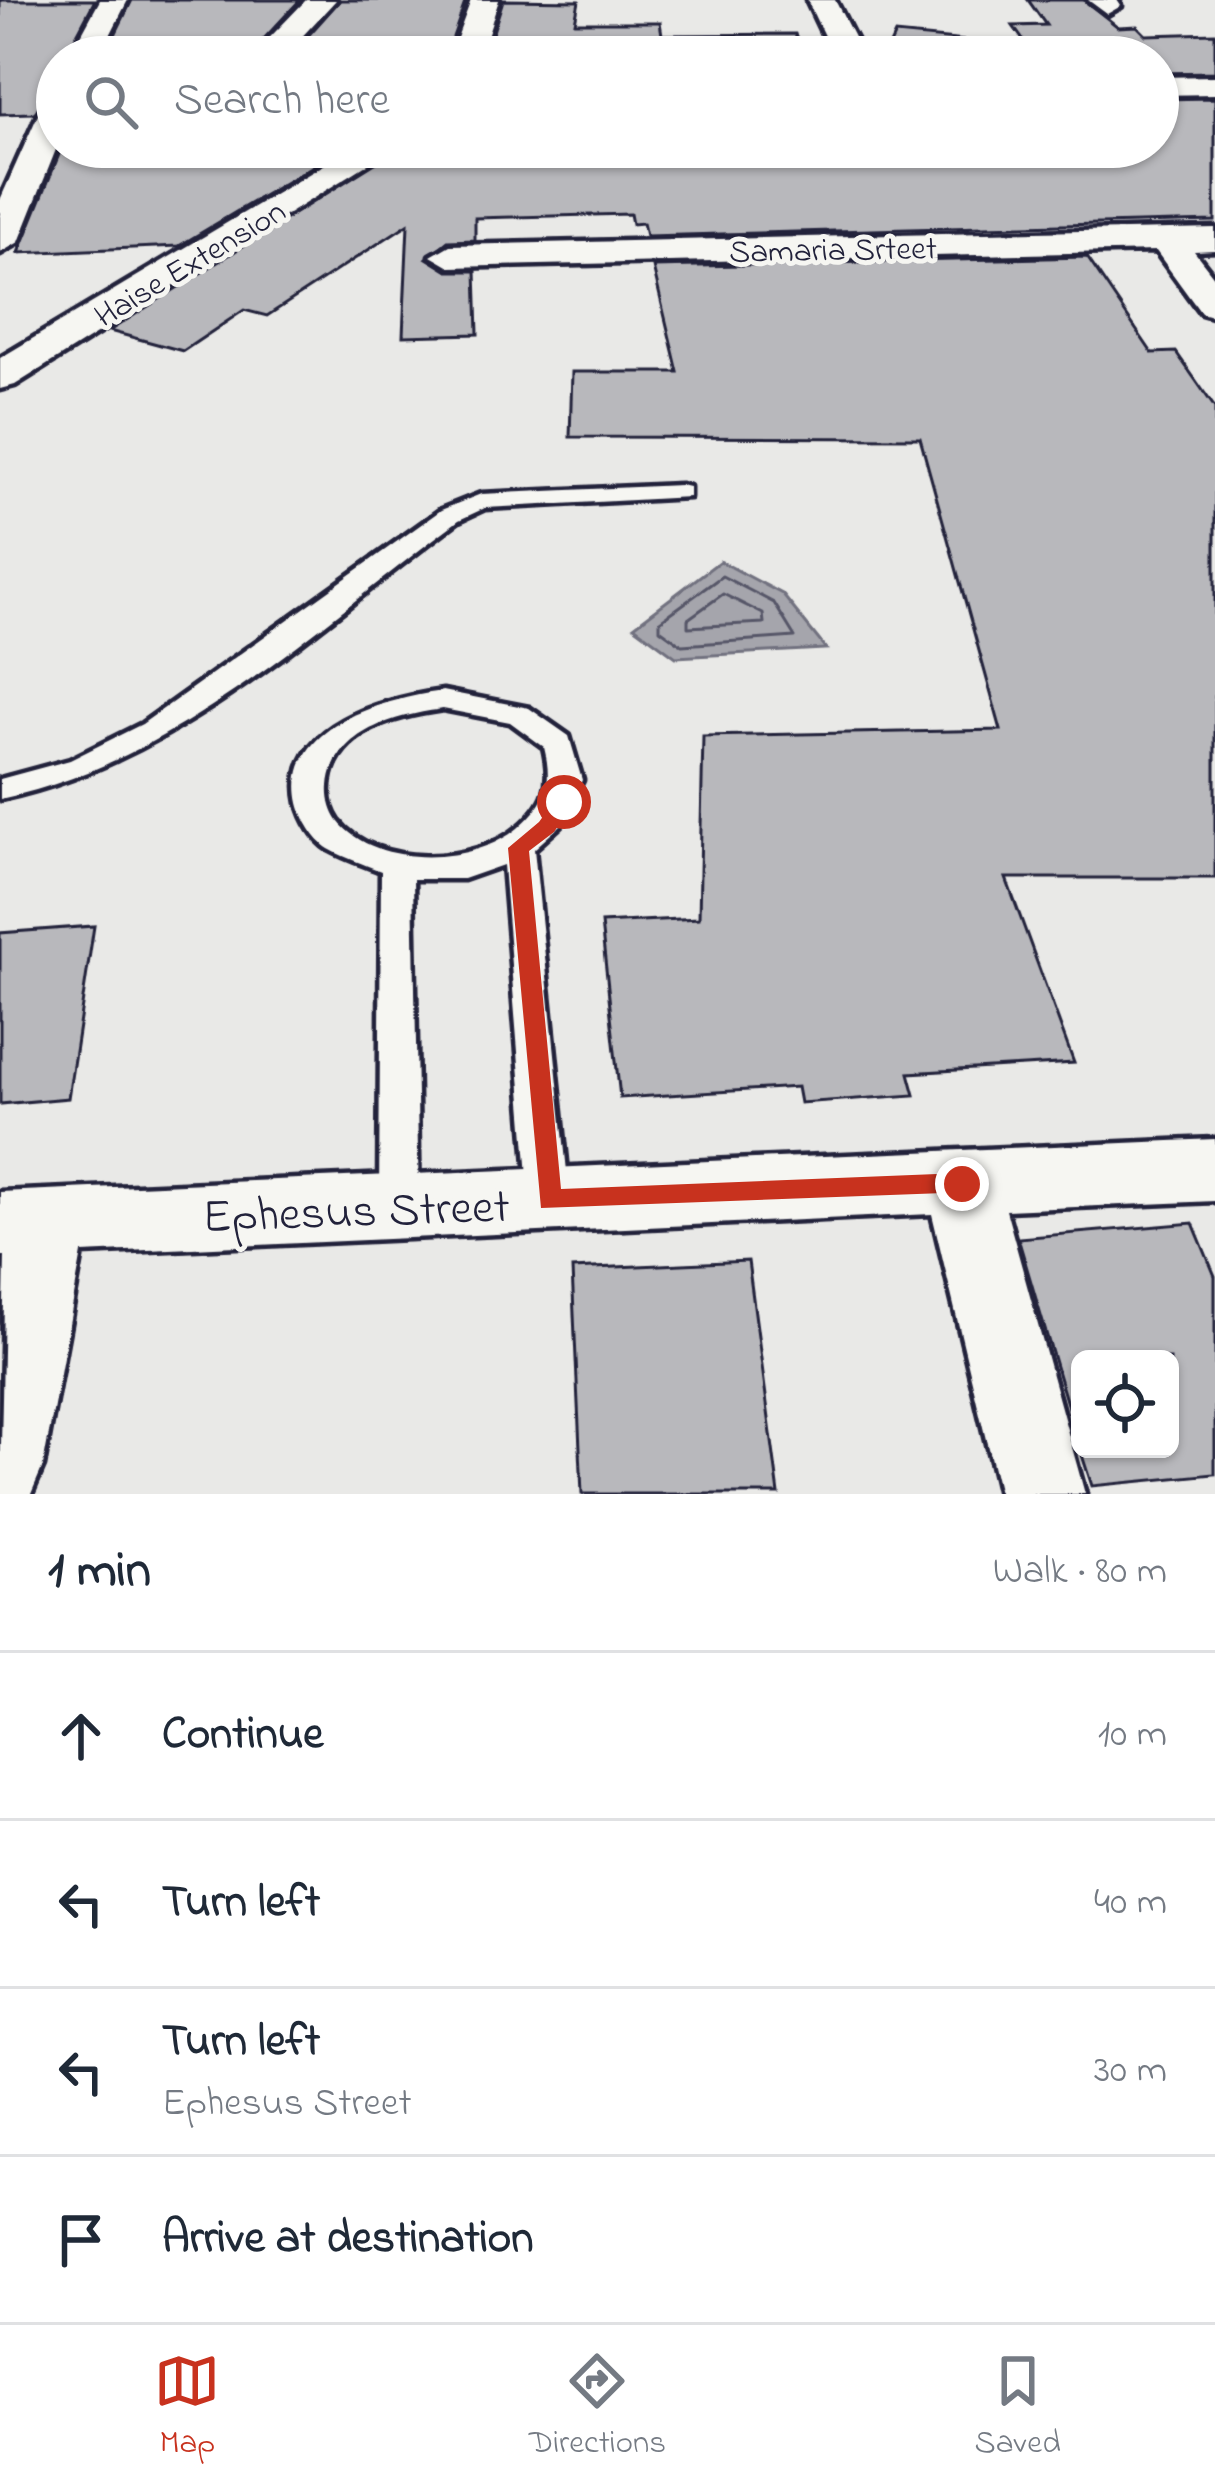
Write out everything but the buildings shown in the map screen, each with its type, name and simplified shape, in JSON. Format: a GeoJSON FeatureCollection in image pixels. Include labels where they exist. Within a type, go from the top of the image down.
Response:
{"type":"FeatureCollection","features":[{"type":"Feature","properties":{"kind":"street"},"geometry":{"type":"LineString","coordinates":[[95,36],[114,0]]}},
{"type":"Feature","properties":{"kind":"street"},"geometry":{"type":"LineString","coordinates":[[287,36],[322,0]]}},
{"type":"Feature","properties":{"kind":"street"},"geometry":{"type":"LineString","coordinates":[[472,36],[485,0]]}},
{"type":"Feature","properties":{"kind":"street"},"geometry":{"type":"LineString","coordinates":[[821,0],[839,36]]}},
{"type":"Feature","properties":{"kind":"street"},"geometry":{"type":"LineString","coordinates":[[1179,86],[1215,85]]}},
{"type":"Feature","properties":{"kind":"street"},"geometry":{"type":"LineString","coordinates":[[0,138],[36,130]]}},
{"type":"Feature","properties":{"kind":"street"},"geometry":{"type":"LineString","coordinates":[[0,242],[36,162]]}},
{"type":"Feature","properties":{"kind":"street","name":"Haise Extension"},"geometry":{"type":"LineString","coordinates":[[0,376],[343,168]]}},
{"type":"Feature","properties":{"kind":"street","name":"Samaria Srteet"},"geometry":{"type":"LineString","coordinates":[[450,256],[1215,239]]}},
{"type":"Feature","properties":{"kind":"street"},"geometry":{"type":"LineString","coordinates":[[1167,240],[1215,305]]}},
{"type":"Feature","properties":{"kind":"street","name":"Ephesus Street"},"geometry":{"type":"LineString","coordinates":[[25,1223],[1215,1170]]}},
{"type":"Feature","properties":{"kind":"street"},"geometry":{"type":"LineString","coordinates":[[962,1184],[1042,1494]]}},
{"type":"Feature","properties":{"kind":"street"},"geometry":{"type":"LineString","coordinates":[[0,1466],[25,1223]]}},
{"type":"Feature","properties":{"kind":"lane"},"geometry":{"type":"LineString","coordinates":[[0,789],[46,782],[109,759],[182,715],[450,515],[481,501],[680,492]]}},
{"type":"Feature","properties":{"kind":"lane"},"geometry":{"type":"LineString","coordinates":[[443,700],[497,706],[543,728],[561,750],[569,775],[564,802],[547,827],[518,848],[481,863],[438,870],[397,866],[360,854],[331,835],[315,810],[312,784],[321,758],[341,734],[370,716],[405,704],[443,700]]}},
{"type":"Feature","properties":{"kind":"lane"},"geometry":{"type":"LineString","coordinates":[[518,848],[550,1201]]}},
{"type":"Feature","properties":{"kind":"lane"},"geometry":{"type":"LineString","coordinates":[[397,866],[399,1208]]}},
{"type":"Feature","properties":{"kind":"water"},"geometry":{"type":"Polygon","coordinates":[[[720,561],[782,594],[826,649],[676,657],[634,626],[720,561]]]}},
{"type":"Feature","properties":{"kind":"route"},"geometry":{"type":"LineString","coordinates":[[564,802],[547,827],[518,848],[550,1201],[962,1184]]}}]}
